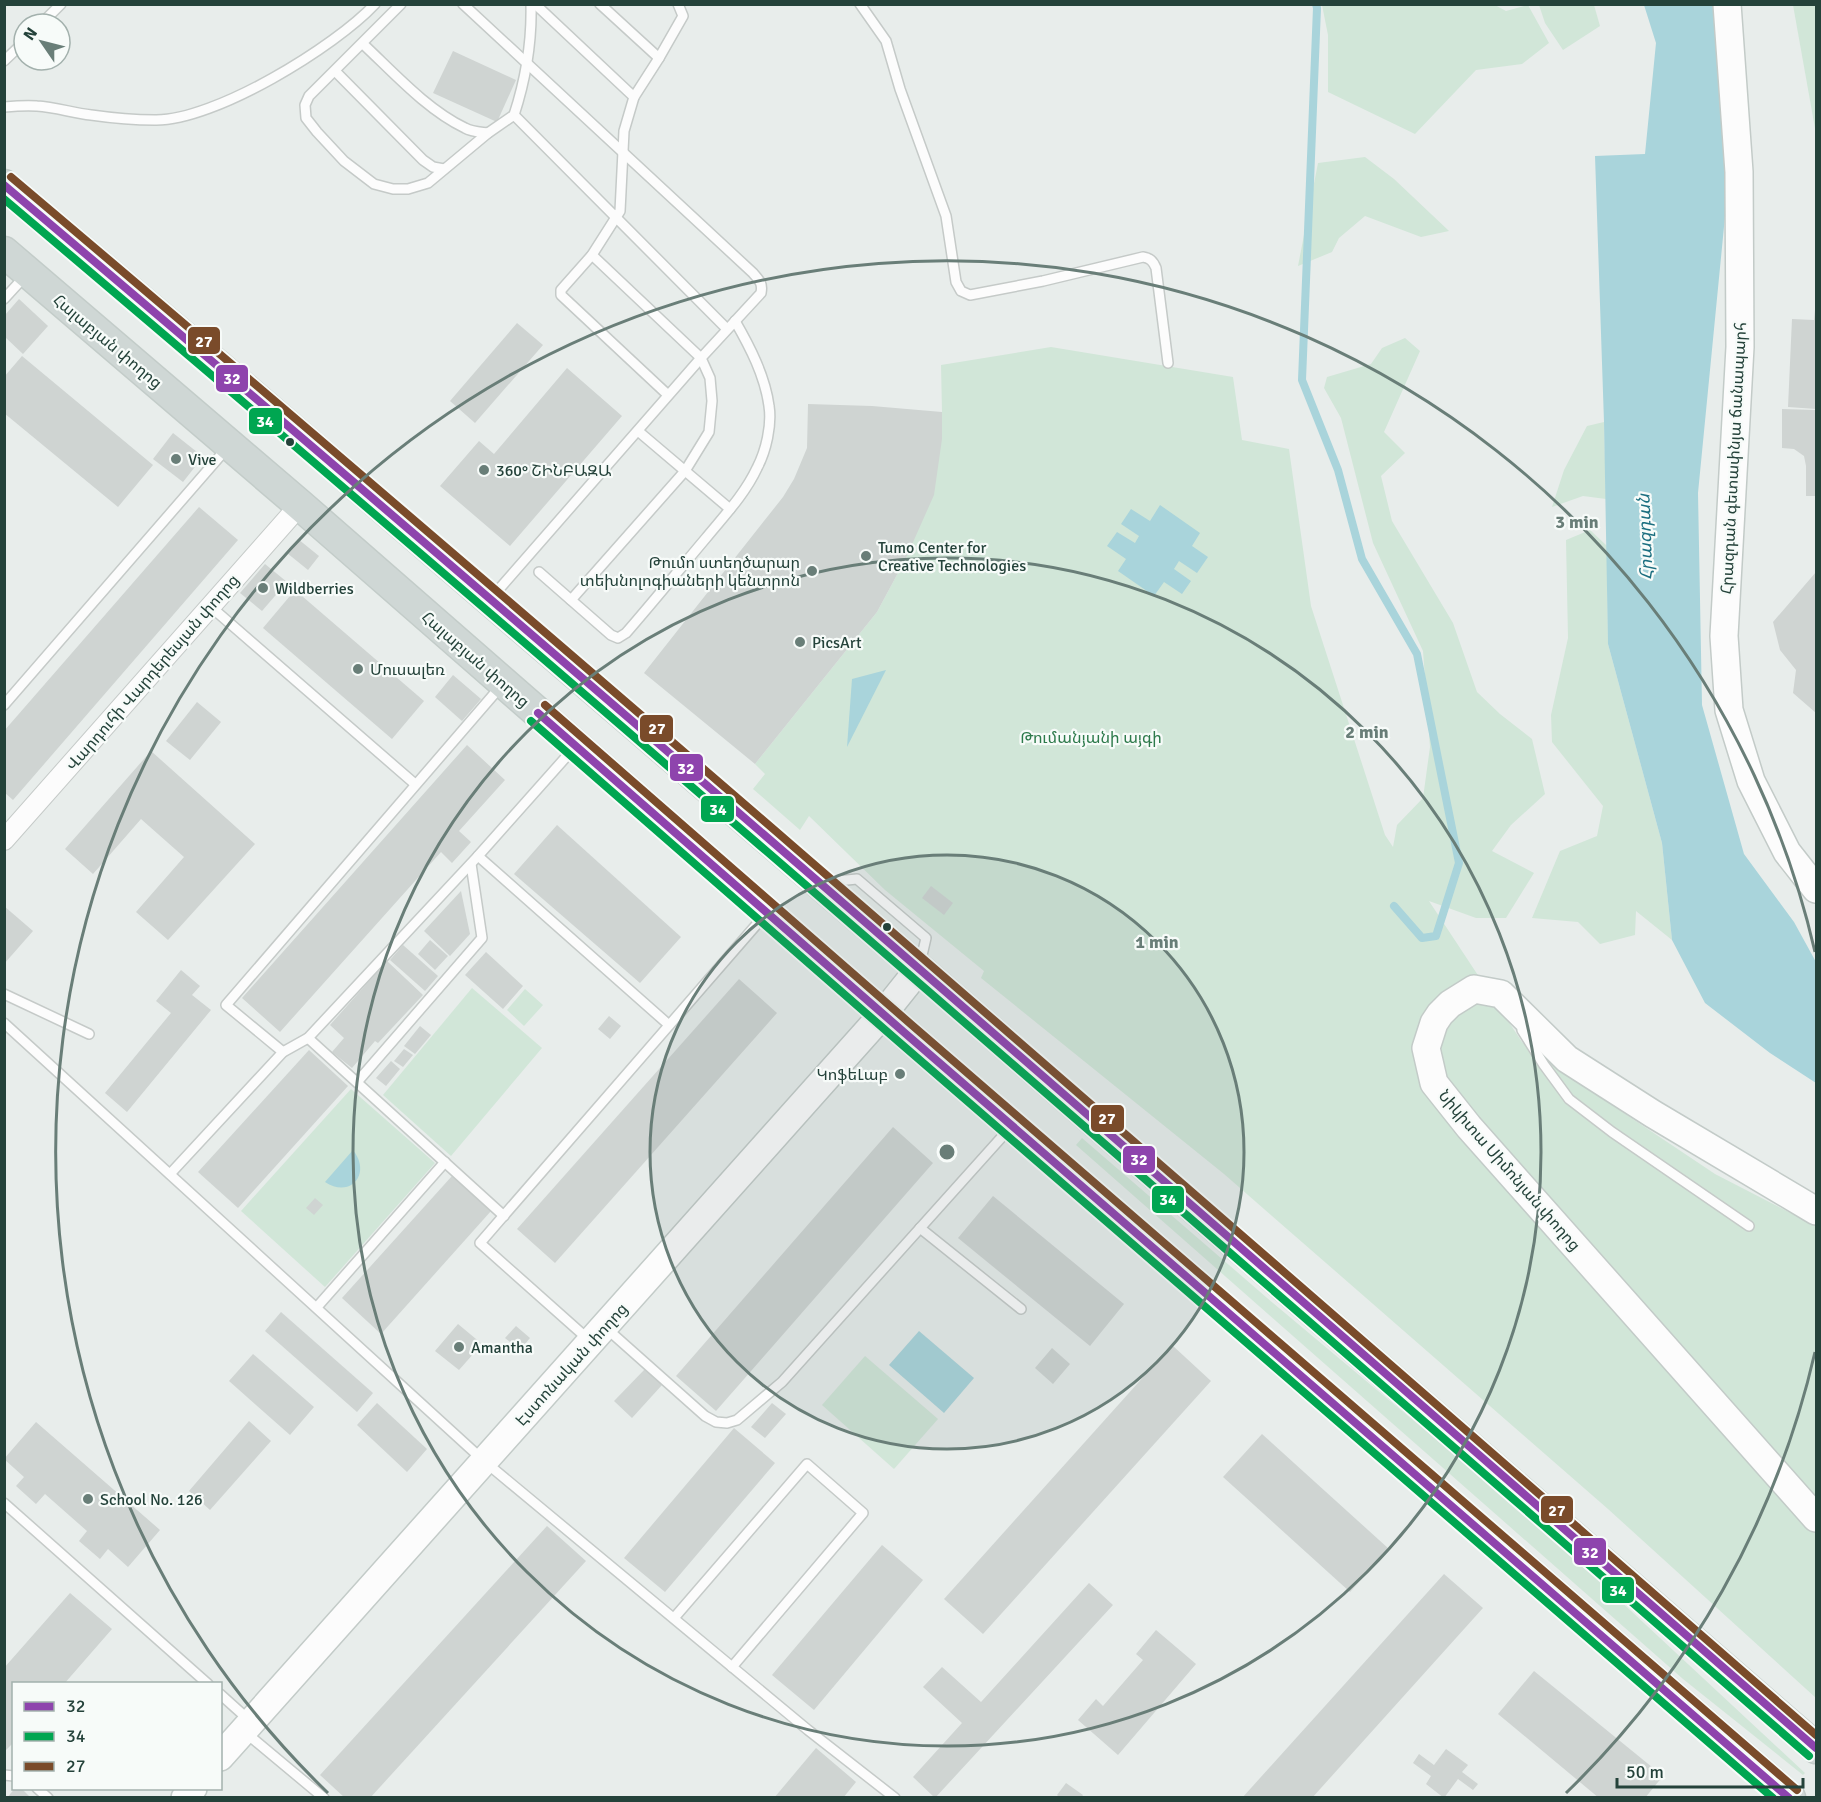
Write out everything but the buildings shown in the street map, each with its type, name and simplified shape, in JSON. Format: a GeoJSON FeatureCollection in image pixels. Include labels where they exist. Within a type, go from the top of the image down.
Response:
{"type":"FeatureCollection","features":[{"type":"Feature","properties":{"kind":"main road"},"geometry":{"type":"LineString","coordinates":[[4,185],[210,359],[919,969],[1816,1748]]}},
{"type":"Feature","properties":{"kind":"main road","name":"Հալաբյան փողոց"},"geometry":{"type":"LineString","coordinates":[[4,252],[300,505],[766,913],[1790,1797]]}},
{"type":"Feature","properties":{"kind":"street","name":"Հրազդան գետափնյա ճանապարհ"},"geometry":{"type":"LineString","coordinates":[[1727,4],[1739,172],[1740,335],[1724,636],[1729,710],[1751,781],[1787,852],[1816,889]]}},
{"type":"Feature","properties":{"kind":"street","name":"Վարդուհի Վարդերեսյան փողոց"},"geometry":{"type":"LineString","coordinates":[[7,832],[300,505]]}},
{"type":"Feature","properties":{"kind":"street","name":"Էստոնական փողոց"},"geometry":{"type":"LineString","coordinates":[[222,1755],[883,1014],[919,969]]}},
{"type":"Feature","properties":{"kind":"street","name":"Նիկիտա Սիմոնյան փողոց"},"geometry":{"type":"LineString","coordinates":[[1501,994],[1474,989],[1450,1004],[1440,1014],[1434,1023],[1426,1048],[1434,1083],[1469,1127],[1816,1518]]}},
{"type":"Feature","properties":{"kind":"street"},"geometry":{"type":"LineString","coordinates":[[1501,994],[1567,1059],[1653,1114],[1816,1211]]}},
{"type":"Feature","properties":{"kind":"lane"},"geometry":{"type":"LineString","coordinates":[[4,107],[36,105],[91,116],[158,120],[192,114],[233,98],[291,69],[341,36],[375,4]]}},
{"type":"Feature","properties":{"kind":"lane"},"geometry":{"type":"LineString","coordinates":[[401,4],[336,72],[309,96],[305,105],[306,118],[344,161],[375,184],[393,189],[408,189],[428,183],[488,133],[514,115],[528,64],[532,33],[531,4]]}},
{"type":"Feature","properties":{"kind":"lane"},"geometry":{"type":"LineString","coordinates":[[463,4],[760,281],[762,287],[761,293],[668,395],[489,600]]}},
{"type":"Feature","properties":{"kind":"lane"},"geometry":{"type":"LineString","coordinates":[[535,4],[634,97]]}},
{"type":"Feature","properties":{"kind":"lane"},"geometry":{"type":"LineString","coordinates":[[600,4],[659,58]]}},
{"type":"Feature","properties":{"kind":"lane"},"geometry":{"type":"LineString","coordinates":[[668,395],[561,295],[563,287],[592,255],[620,211],[624,131],[634,97],[683,16],[678,4]]}},
{"type":"Feature","properties":{"kind":"lane"},"geometry":{"type":"LineString","coordinates":[[860,4],[886,41],[900,89],[946,216],[956,282],[961,291],[970,295],[1043,281],[1143,256],[1149,258],[1156,268],[1168,363]]}},
{"type":"Feature","properties":{"kind":"lane"},"geometry":{"type":"LineString","coordinates":[[363,44],[417,94],[447,118],[467,130],[488,133]]}},
{"type":"Feature","properties":{"kind":"lane"},"geometry":{"type":"LineString","coordinates":[[336,72],[423,160],[433,167],[444,169]]}},
{"type":"Feature","properties":{"kind":"lane"},"geometry":{"type":"LineString","coordinates":[[514,115],[727,329]]}},
{"type":"Feature","properties":{"kind":"lane"},"geometry":{"type":"LineString","coordinates":[[571,600],[685,471],[709,432],[712,401],[710,378],[701,358],[592,255]]}},
{"type":"Feature","properties":{"kind":"lane"},"geometry":{"type":"LineString","coordinates":[[4,298],[28,273]]}},
{"type":"Feature","properties":{"kind":"lane"},"geometry":{"type":"LineString","coordinates":[[539,572],[611,635],[618,638],[626,633],[730,509],[759,466],[767,440],[770,407],[760,372],[735,321]]}},
{"type":"Feature","properties":{"kind":"lane"},"geometry":{"type":"LineString","coordinates":[[638,431],[730,509]]}},
{"type":"Feature","properties":{"kind":"lane"},"geometry":{"type":"LineString","coordinates":[[4,705],[230,445]]}},
{"type":"Feature","properties":{"kind":"lane"},"geometry":{"type":"LineString","coordinates":[[210,606],[415,784]]}},
{"type":"Feature","properties":{"kind":"lane"},"geometry":{"type":"LineString","coordinates":[[283,1052],[226,1005],[504,683]]}},
{"type":"Feature","properties":{"kind":"lane"},"geometry":{"type":"LineString","coordinates":[[170,1174],[283,1052],[308,1038],[474,860],[576,745]]}},
{"type":"Feature","properties":{"kind":"lane"},"geometry":{"type":"LineString","coordinates":[[474,860],[669,1026]]}},
{"type":"Feature","properties":{"kind":"lane"},"geometry":{"type":"LineString","coordinates":[[358,1082],[482,938],[474,860]]}},
{"type":"Feature","properties":{"kind":"lane"},"geometry":{"type":"LineString","coordinates":[[766,913],[480,1243],[705,1416],[716,1422],[727,1423],[737,1420],[782,1382],[1012,1126]]}},
{"type":"Feature","properties":{"kind":"lane"},"geometry":{"type":"LineString","coordinates":[[4,994],[89,1034]]}},
{"type":"Feature","properties":{"kind":"lane"},"geometry":{"type":"LineString","coordinates":[[1501,994],[1544,1065],[1569,1100],[1749,1226]]}},
{"type":"Feature","properties":{"kind":"lane"},"geometry":{"type":"LineString","coordinates":[[4,1023],[484,1461],[808,1730],[896,1797]]}},
{"type":"Feature","properties":{"kind":"lane"},"geometry":{"type":"LineString","coordinates":[[308,1038],[504,1216]]}},
{"type":"Feature","properties":{"kind":"lane"},"geometry":{"type":"LineString","coordinates":[[317,1308],[446,1162]]}},
{"type":"Feature","properties":{"kind":"lane"},"geometry":{"type":"LineString","coordinates":[[920,1228],[1021,1309]]}},
{"type":"Feature","properties":{"kind":"lane"},"geometry":{"type":"LineString","coordinates":[[674,1618],[807,1464],[863,1513],[732,1667]]}},
{"type":"Feature","properties":{"kind":"lane"},"geometry":{"type":"LineString","coordinates":[[4,1503],[207,1682]]}},
{"type":"Feature","properties":{"kind":"lane"},"geometry":{"type":"LineString","coordinates":[[222,1696],[248,1727],[324,1797]]}},
{"type":"Feature","properties":{"kind":"green space"},"geometry":{"type":"Polygon","coordinates":[[[1493,4],[1506,11],[1528,5],[1549,43],[1522,64],[1476,70],[1415,134],[1328,92],[1328,35],[1322,5],[1493,4]]]}},
{"type":"Feature","properties":{"kind":"green space"},"geometry":{"type":"Polygon","coordinates":[[[1539,5],[1594,5],[1600,26],[1563,50],[1545,23],[1539,5]]]}},
{"type":"Feature","properties":{"kind":"green space"},"geometry":{"type":"Polygon","coordinates":[[[1793,5],[1816,5],[1816,134],[1793,5]]]}},
{"type":"Feature","properties":{"kind":"green space"},"geometry":{"type":"Polygon","coordinates":[[[1365,157],[1394,179],[1449,231],[1421,237],[1365,216],[1339,238],[1332,252],[1298,266],[1318,163],[1365,157]]]}},
{"type":"Feature","properties":{"kind":"green space","name":"Թումանյանի այգի"},"geometry":{"type":"Polygon","coordinates":[[[1405,338],[1420,351],[1384,432],[1405,453],[1381,476],[1392,521],[1453,623],[1477,692],[1532,739],[1545,794],[1511,825],[1492,851],[1534,873],[1506,918],[1476,918],[1429,901],[1522,1042],[1715,1174],[1816,1226],[1816,1698],[1608,1509],[1224,1174],[981,978],[984,971],[885,890],[809,816],[800,830],[753,789],[765,774],[755,764],[877,612],[906,558],[942,412],[941,365],[1051,347],[1233,377],[1242,440],[1289,449],[1311,606],[1385,835],[1393,847],[1397,825],[1423,798],[1430,747],[1423,651],[1373,543],[1341,418],[1324,388],[1327,377],[1371,364],[1382,348],[1405,338]]]}},
{"type":"Feature","properties":{"kind":"green space"},"geometry":{"type":"Polygon","coordinates":[[[1604,422],[1606,499],[1583,496],[1552,507],[1564,470],[1587,426],[1604,422]]]}},
{"type":"Feature","properties":{"kind":"green space"},"geometry":{"type":"Polygon","coordinates":[[[1590,530],[1607,546],[1608,644],[1662,843],[1672,940],[1636,911],[1635,935],[1600,944],[1578,922],[1532,918],[1560,851],[1597,836],[1603,806],[1552,742],[1551,715],[1568,638],[1566,540],[1590,530]]]}},
{"type":"Feature","properties":{"kind":"green space"},"geometry":{"type":"Polygon","coordinates":[[[472,988],[542,1048],[451,1156],[383,1095],[472,988]]]}},
{"type":"Feature","properties":{"kind":"green space"},"geometry":{"type":"Polygon","coordinates":[[[525,989],[543,1005],[524,1026],[507,1010],[525,989]]]}},
{"type":"Feature","properties":{"kind":"green space"},"geometry":{"type":"Polygon","coordinates":[[[351,1089],[435,1163],[325,1287],[241,1211],[351,1089]]]}},
{"type":"Feature","properties":{"kind":"green space"},"geometry":{"type":"Polygon","coordinates":[[[1082,1138],[1273,1303],[1543,1529],[1805,1773],[1803,1775],[1683,1679],[1076,1145],[1082,1138]]]}},
{"type":"Feature","properties":{"kind":"green space"},"geometry":{"type":"Polygon","coordinates":[[[865,1356],[938,1419],[894,1469],[822,1405],[865,1356]]]}},
{"type":"Feature","properties":{"kind":"water","name":"Հրազդան"},"geometry":{"type":"Polygon","coordinates":[[[1644,5],[1713,5],[1716,13],[1727,196],[1698,493],[1702,705],[1744,854],[1794,922],[1816,962],[1816,1083],[1770,1053],[1705,1003],[1672,940],[1662,843],[1608,644],[1604,422],[1595,156],[1645,154],[1656,43],[1644,5]]]}},
{"type":"Feature","properties":{"kind":"water"},"geometry":{"type":"Polygon","coordinates":[[[1160,505],[1200,533],[1192,546],[1208,557],[1197,573],[1179,561],[1174,569],[1191,581],[1182,594],[1164,582],[1154,596],[1118,571],[1126,559],[1107,546],[1117,532],[1135,543],[1139,536],[1121,524],[1131,509],[1150,521],[1160,505]]]}},
{"type":"Feature","properties":{"kind":"water"},"geometry":{"type":"Polygon","coordinates":[[[886,670],[847,747],[852,679],[886,670]]]}},
{"type":"Feature","properties":{"kind":"water"},"geometry":{"type":"Polygon","coordinates":[[[353,1150],[360,1168],[356,1181],[343,1188],[325,1182],[353,1150]]]}},
{"type":"Feature","properties":{"kind":"water"},"geometry":{"type":"Polygon","coordinates":[[[919,1331],[974,1378],[944,1413],[889,1365],[919,1331]]]}},
{"type":"Feature","properties":{"kind":"waterway"},"geometry":{"type":"LineString","coordinates":[[1316,4],[1302,380],[1338,470],[1362,559],[1417,654],[1459,863],[1436,936],[1422,938],[1394,906]]}},
{"type":"Feature","properties":{"kind":"transit line","name":"27"},"geometry":{"type":"LineString","coordinates":[[11,177],[691,758],[1816,1735]]}},
{"type":"Feature","properties":{"kind":"transit line","name":"32"},"geometry":{"type":"LineString","coordinates":[[4,185],[687,768],[1816,1748]]}},
{"type":"Feature","properties":{"kind":"transit line","name":"34"},"geometry":{"type":"LineString","coordinates":[[4,199],[684,780],[1809,1756]]}},
{"type":"Feature","properties":{"kind":"transit line","name":"27"},"geometry":{"type":"LineString","coordinates":[[545,705],[1797,1790]]}},
{"type":"Feature","properties":{"kind":"transit line","name":"32"},"geometry":{"type":"LineString","coordinates":[[538,713],[1789,1798]]}},
{"type":"Feature","properties":{"kind":"transit line","name":"34"},"geometry":{"type":"LineString","coordinates":[[531,721],[1773,1798]]}},
{"type":"Feature","properties":{"kind":"place","name":"Vive"},"geometry":{"type":"Point","coordinates":[176,459]}},
{"type":"Feature","properties":{"kind":"place","name":"360° ՇԻՆԲԱԶԱ"},"geometry":{"type":"Point","coordinates":[484,470]}},
{"type":"Feature","properties":{"kind":"place","name":"Tumo Center for Creative Technologies"},"geometry":{"type":"Point","coordinates":[866,556]}},
{"type":"Feature","properties":{"kind":"place","name":"Թումո ստեղծարար տեխնոլոգիաների կենտրոն"},"geometry":{"type":"Point","coordinates":[812,571]}},
{"type":"Feature","properties":{"kind":"place","name":"Wildberries"},"geometry":{"type":"Point","coordinates":[263,588]}},
{"type":"Feature","properties":{"kind":"place","name":"PicsArt"},"geometry":{"type":"Point","coordinates":[800,642]}},
{"type":"Feature","properties":{"kind":"place","name":"Մուսալեռ"},"geometry":{"type":"Point","coordinates":[358,669]}},
{"type":"Feature","properties":{"kind":"place","name":"ԿոֆեԼաբ"},"geometry":{"type":"Point","coordinates":[900,1074]}},
{"type":"Feature","properties":{"kind":"place","name":"Amantha"},"geometry":{"type":"Point","coordinates":[459,1347]}},
{"type":"Feature","properties":{"kind":"place","name":"School No. 126"},"geometry":{"type":"Point","coordinates":[88,1499]}}]}
